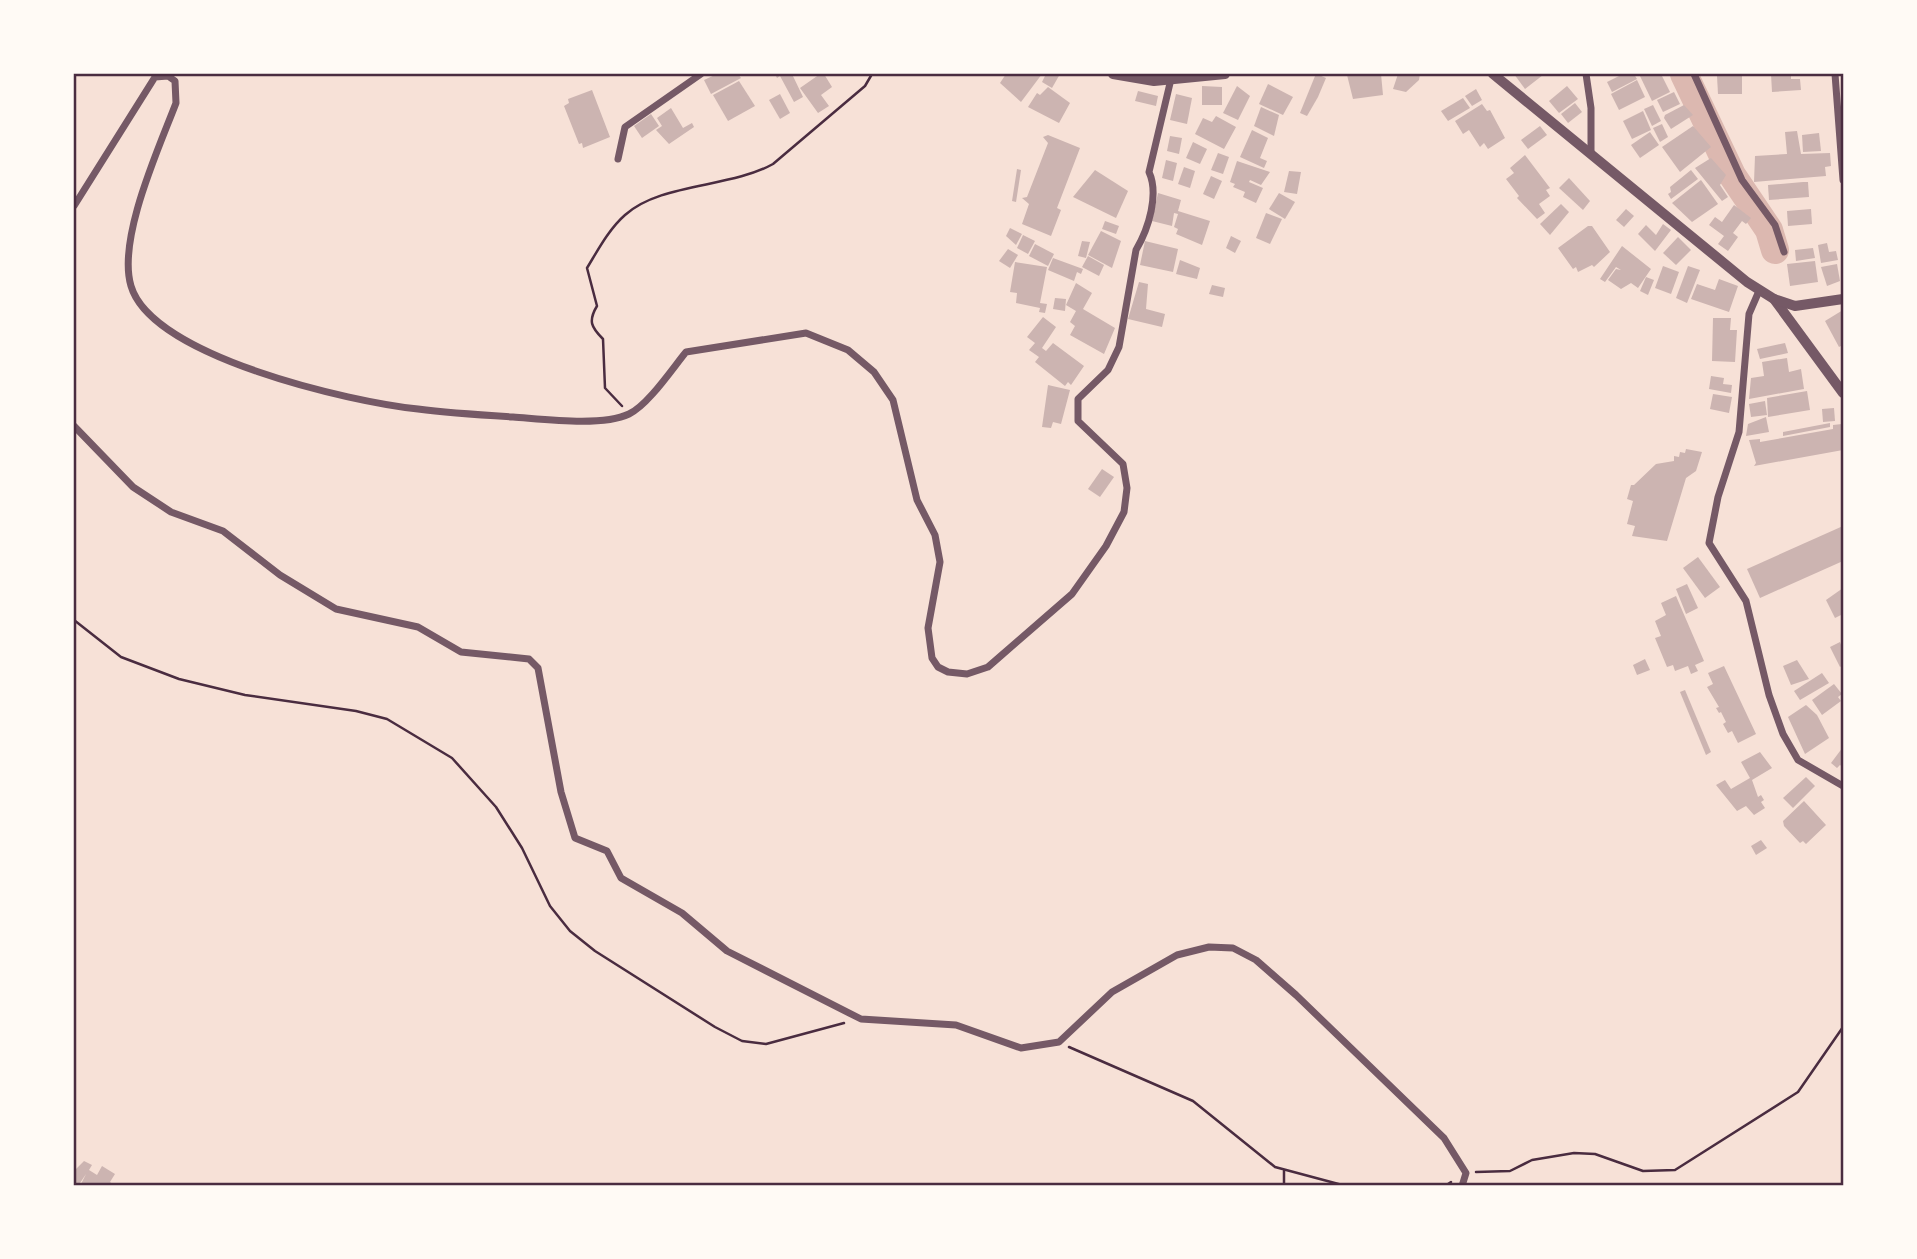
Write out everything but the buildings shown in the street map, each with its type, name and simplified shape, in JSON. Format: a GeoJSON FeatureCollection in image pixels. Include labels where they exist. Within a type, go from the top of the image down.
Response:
{"type":"FeatureCollection","features":[{"type":"Feature","properties":{"kind":"street"},"geometry":{"type":"LineString","coordinates":[[618,159],[625,127],[701,74]]}},
{"type":"Feature","properties":{"kind":"street"},"geometry":{"type":"LineString","coordinates":[[1113,74],[1154,81],[1225,74]]}},
{"type":"Feature","properties":{"kind":"street"},"geometry":{"type":"LineString","coordinates":[[1493,74],[1591,151],[1759,291],[1795,306],[1843,299]]}},
{"type":"Feature","properties":{"kind":"street"},"geometry":{"type":"LineString","coordinates":[[1586,74],[1591,107],[1591,151]]}},
{"type":"Feature","properties":{"kind":"street"},"geometry":{"type":"LineString","coordinates":[[1694,74],[1742,180],[1775,225],[1784,251]]}},
{"type":"Feature","properties":{"kind":"street"},"geometry":{"type":"LineString","coordinates":[[1835,74],[1843,180]]}},
{"type":"Feature","properties":{"kind":"street"},"geometry":{"type":"LineString","coordinates":[[74,206],[155,77],[168,76],[175,81],[176,103],[131,235],[131,285],[143,309],[155,322],[188,342],[255,369],[312,388],[416,409],[570,421],[629,414],[651,394],[686,352],[806,333],[848,350],[874,372],[893,400],[917,500],[935,535],[940,562],[928,628],[932,658],[938,667],[948,672],[967,674],[988,667],[1072,594],[1106,546],[1124,512],[1128,488],[1123,464],[1079,421],[1078,399],[1108,370],[1119,347],[1136,250],[1143,237],[1155,186],[1149,172],[1171,79]]}},
{"type":"Feature","properties":{"kind":"street"},"geometry":{"type":"LineString","coordinates":[[1759,291],[1749,314],[1739,432],[1709,543],[1746,601],[1769,695],[1788,743],[1798,760],[1843,786]]}},
{"type":"Feature","properties":{"kind":"street"},"geometry":{"type":"LineString","coordinates":[[1774,299],[1843,393]]}},
{"type":"Feature","properties":{"kind":"street"},"geometry":{"type":"LineString","coordinates":[[74,426],[133,487],[171,512],[223,531],[280,575],[336,609],[418,627],[461,652],[529,659],[538,668],[559,780],[575,838],[607,852],[621,878],[682,913],[727,951],[861,1019],[956,1025],[1021,1048],[1059,1042],[1112,992],[1177,955],[1209,947],[1233,948],[1256,960],[1296,995],[1444,1138],[1466,1172],[1462,1185]]}},
{"type":"Feature","properties":{"kind":"path"},"geometry":{"type":"LineString","coordinates":[[629,414],[605,388],[603,339],[592,328],[590,318],[597,306],[587,268],[603,241],[626,213],[666,194],[759,172],[773,164],[864,86],[872,74]]}},
{"type":"Feature","properties":{"kind":"path"},"geometry":{"type":"LineString","coordinates":[[74,620],[121,657],[179,679],[245,695],[356,711],[387,719],[452,758],[496,807],[522,848],[550,906],[570,930],[595,951],[742,1041],[766,1044],[861,1019]]}},
{"type":"Feature","properties":{"kind":"path"},"geometry":{"type":"LineString","coordinates":[[1466,1172],[1510,1171],[1532,1160],[1574,1153],[1595,1154],[1643,1171],[1675,1170],[1798,1092],[1843,1027]]}},
{"type":"Feature","properties":{"kind":"path"},"geometry":{"type":"LineString","coordinates":[[1059,1042],[1193,1101],[1275,1167],[1346,1185]]}},
{"type":"Feature","properties":{"kind":"path"},"geometry":{"type":"LineString","coordinates":[[1284,1171],[1284,1185]]}},
{"type":"Feature","properties":{"kind":"waterway"},"geometry":{"type":"LineString","coordinates":[[1684,74],[1732,175],[1769,230],[1775,250]]}}]}
